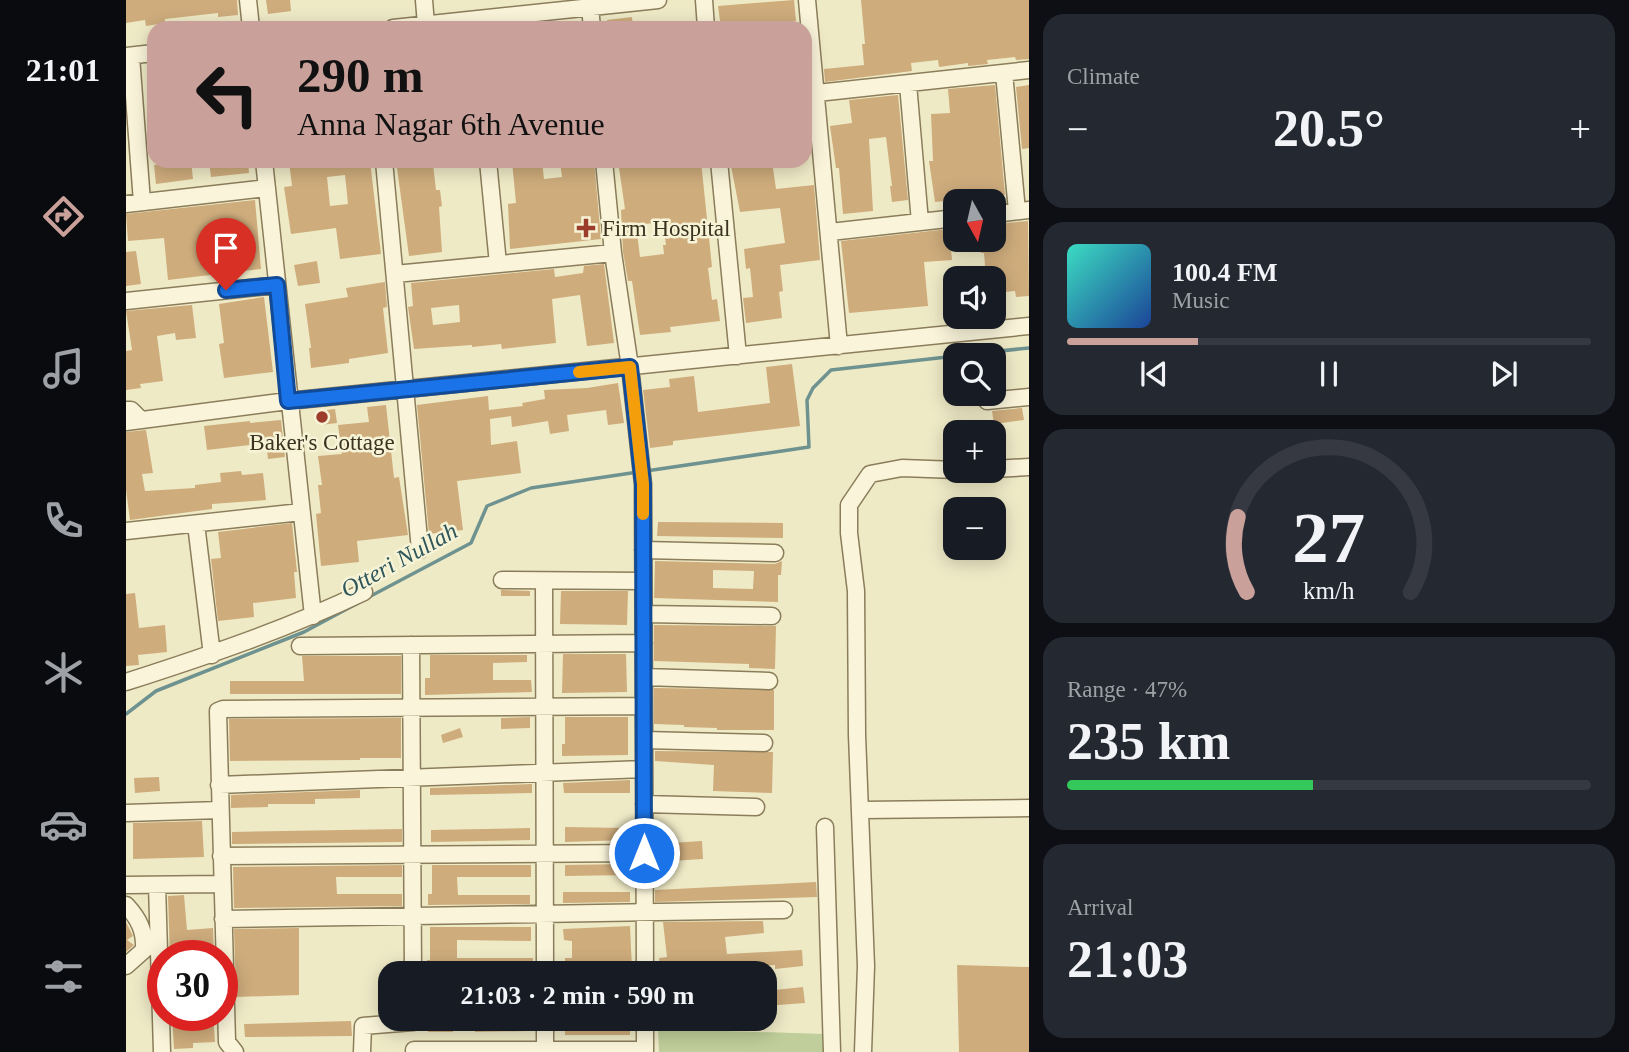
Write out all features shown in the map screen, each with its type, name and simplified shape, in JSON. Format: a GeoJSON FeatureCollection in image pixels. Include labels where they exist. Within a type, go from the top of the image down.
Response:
{"type":"FeatureCollection","features":[{"type":"Feature","properties":{"kind":"street"},"geometry":{"type":"LineString","coordinates":[[248,0],[250,21]]}},
{"type":"Feature","properties":{"kind":"street"},"geometry":{"type":"LineString","coordinates":[[424,0],[426,21]]}},
{"type":"Feature","properties":{"kind":"street"},"geometry":{"type":"LineString","coordinates":[[455,21],[658,0]]}},
{"type":"Feature","properties":{"kind":"street"},"geometry":{"type":"LineString","coordinates":[[704,0],[706,21]]}},
{"type":"Feature","properties":{"kind":"street"},"geometry":{"type":"LineString","coordinates":[[807,0],[809,21]]}},
{"type":"Feature","properties":{"kind":"street"},"geometry":{"type":"LineString","coordinates":[[590,7],[591,21]]}},
{"type":"Feature","properties":{"kind":"street"},"geometry":{"type":"LineString","coordinates":[[812,46],[839,346]]}},
{"type":"Feature","properties":{"kind":"street"},"geometry":{"type":"LineString","coordinates":[[147,54],[128,56],[134,203],[267,188]]}},
{"type":"Feature","properties":{"kind":"street"},"geometry":{"type":"LineString","coordinates":[[817,93],[1029,70]]}},
{"type":"Feature","properties":{"kind":"street"},"geometry":{"type":"LineString","coordinates":[[1004,73],[1023,211]]}},
{"type":"Feature","properties":{"kind":"street"},"geometry":{"type":"LineString","coordinates":[[908,83],[920,222]]}},
{"type":"Feature","properties":{"kind":"street"},"geometry":{"type":"LineString","coordinates":[[265,168],[313,616]]}},
{"type":"Feature","properties":{"kind":"street"},"geometry":{"type":"LineString","coordinates":[[385,168],[421,550]]}},
{"type":"Feature","properties":{"kind":"street"},"geometry":{"type":"LineString","coordinates":[[489,168],[498,264]]}},
{"type":"Feature","properties":{"kind":"street"},"geometry":{"type":"LineString","coordinates":[[605,168],[643,484],[645,961]]}},
{"type":"Feature","properties":{"kind":"street"},"geometry":{"type":"LineString","coordinates":[[720,168],[738,356]]}},
{"type":"Feature","properties":{"kind":"street"},"geometry":{"type":"LineString","coordinates":[[830,232],[943,219]]}},
{"type":"Feature","properties":{"kind":"street"},"geometry":{"type":"LineString","coordinates":[[395,274],[613,253]]}},
{"type":"Feature","properties":{"kind":"street"},"geometry":{"type":"LineString","coordinates":[[126,301],[277,285]]}},
{"type":"Feature","properties":{"kind":"street"},"geometry":{"type":"LineString","coordinates":[[131,417],[1029,326]]}},
{"type":"Feature","properties":{"kind":"street"},"geometry":{"type":"LineString","coordinates":[[1006,399],[1029,397]]}},
{"type":"Feature","properties":{"kind":"street"},"geometry":{"type":"LineString","coordinates":[[1006,468],[1029,467]]}},
{"type":"Feature","properties":{"kind":"street"},"geometry":{"type":"LineString","coordinates":[[863,1052],[866,966],[857,734],[856,591],[849,533],[849,505],[870,474],[902,468],[943,470]]}},
{"type":"Feature","properties":{"kind":"street"},"geometry":{"type":"LineString","coordinates":[[126,531],[301,512]]}},
{"type":"Feature","properties":{"kind":"street"},"geometry":{"type":"LineString","coordinates":[[196,524],[212,655]]}},
{"type":"Feature","properties":{"kind":"street"},"geometry":{"type":"LineString","coordinates":[[643,550],[775,553]]}},
{"type":"Feature","properties":{"kind":"street"},"geometry":{"type":"LineString","coordinates":[[502,580],[643,581]]}},
{"type":"Feature","properties":{"kind":"street"},"geometry":{"type":"LineString","coordinates":[[544,581],[545,961]]}},
{"type":"Feature","properties":{"kind":"street"},"geometry":{"type":"LineString","coordinates":[[126,682],[212,655],[364,593]]}},
{"type":"Feature","properties":{"kind":"street"},"geometry":{"type":"LineString","coordinates":[[643,614],[772,616]]}},
{"type":"Feature","properties":{"kind":"street"},"geometry":{"type":"LineString","coordinates":[[300,646],[643,643]]}},
{"type":"Feature","properties":{"kind":"street"},"geometry":{"type":"LineString","coordinates":[[411,645],[413,961]]}},
{"type":"Feature","properties":{"kind":"street"},"geometry":{"type":"LineString","coordinates":[[644,677],[769,681]]}},
{"type":"Feature","properties":{"kind":"street"},"geometry":{"type":"LineString","coordinates":[[235,1052],[228,1042],[218,711],[644,706]]}},
{"type":"Feature","properties":{"kind":"street"},"geometry":{"type":"LineString","coordinates":[[644,740],[764,743]]}},
{"type":"Feature","properties":{"kind":"street"},"geometry":{"type":"LineString","coordinates":[[219,785],[644,769]]}},
{"type":"Feature","properties":{"kind":"street"},"geometry":{"type":"LineString","coordinates":[[644,804],[756,807]]}},
{"type":"Feature","properties":{"kind":"street"},"geometry":{"type":"LineString","coordinates":[[862,810],[1029,808]]}},
{"type":"Feature","properties":{"kind":"street"},"geometry":{"type":"LineString","coordinates":[[126,813],[220,810]]}},
{"type":"Feature","properties":{"kind":"street"},"geometry":{"type":"LineString","coordinates":[[825,827],[832,1052]]}},
{"type":"Feature","properties":{"kind":"street"},"geometry":{"type":"LineString","coordinates":[[221,856],[644,853]]}},
{"type":"Feature","properties":{"kind":"street"},"geometry":{"type":"LineString","coordinates":[[126,885],[222,884]]}},
{"type":"Feature","properties":{"kind":"street"},"geometry":{"type":"LineString","coordinates":[[157,885],[162,1052]]}},
{"type":"Feature","properties":{"kind":"street"},"geometry":{"type":"LineString","coordinates":[[126,905],[136,916],[145,934],[144,950],[126,967]]}},
{"type":"Feature","properties":{"kind":"street"},"geometry":{"type":"LineString","coordinates":[[223,919],[784,910]]}},
{"type":"Feature","properties":{"kind":"street"},"geometry":{"type":"LineString","coordinates":[[358,1052],[362,1028],[365,1025],[378,1024]]}},
{"type":"Feature","properties":{"kind":"street"},"geometry":{"type":"LineString","coordinates":[[413,1031],[414,1051],[645,1051],[645,1031]]}},
{"type":"Feature","properties":{"kind":"street"},"geometry":{"type":"LineString","coordinates":[[545,1031],[545,1051]]}},
{"type":"Feature","properties":{"kind":"green space"},"geometry":{"type":"Polygon","coordinates":[[[658,1031],[825,1034],[825,1052],[659,1052],[658,1031]]]}},
{"type":"Feature","properties":{"kind":"building"},"geometry":{"type":"Polygon","coordinates":[[[126,0],[237,0],[238,15],[218,17],[218,13],[147,21],[146,26],[145,20],[126,23],[126,0]]]}},
{"type":"Feature","properties":{"kind":"building"},"geometry":{"type":"Polygon","coordinates":[[[266,0],[290,0],[291,11],[268,14],[266,0]]]}},
{"type":"Feature","properties":{"kind":"building"},"geometry":{"type":"Polygon","coordinates":[[[794,0],[796,21],[720,21],[718,6],[794,0]]]}},
{"type":"Feature","properties":{"kind":"building"},"geometry":{"type":"Polygon","coordinates":[[[861,0],[1029,0],[1029,59],[1016,60],[1015,57],[987,60],[988,64],[968,66],[968,63],[939,67],[938,60],[911,63],[912,71],[825,82],[824,69],[864,65],[861,0]]]}},
{"type":"Feature","properties":{"kind":"building"},"geometry":{"type":"Polygon","coordinates":[[[632,17],[632,21],[607,21],[632,17]]]}},
{"type":"Feature","properties":{"kind":"building"},"geometry":{"type":"Polygon","coordinates":[[[995,85],[1004,189],[943,189],[943,201],[935,202],[929,161],[933,161],[931,114],[950,113],[948,89],[995,85]]]}},
{"type":"Feature","properties":{"kind":"building"},"geometry":{"type":"Polygon","coordinates":[[[1029,85],[1029,148],[1022,149],[1016,87],[1029,85]]]}},
{"type":"Feature","properties":{"kind":"building"},"geometry":{"type":"Polygon","coordinates":[[[898,95],[908,200],[892,202],[886,137],[869,139],[873,211],[843,214],[839,168],[836,168],[830,126],[852,123],[849,100],[898,95]]]}},
{"type":"Feature","properties":{"kind":"building"},"geometry":{"type":"Polygon","coordinates":[[[154,168],[192,168],[193,179],[156,184],[154,168]]]}},
{"type":"Feature","properties":{"kind":"building"},"geometry":{"type":"Polygon","coordinates":[[[210,168],[249,168],[249,173],[211,177],[210,168]]]}},
{"type":"Feature","properties":{"kind":"building"},"geometry":{"type":"Polygon","coordinates":[[[290,168],[371,168],[381,254],[340,259],[336,228],[291,234],[284,187],[292,186],[290,168]],[[345,175],[327,177],[330,206],[348,204],[345,175]]]}},
{"type":"Feature","properties":{"kind":"building"},"geometry":{"type":"Polygon","coordinates":[[[397,168],[433,168],[436,190],[440,190],[442,206],[439,207],[442,252],[409,256],[397,168]]]}},
{"type":"Feature","properties":{"kind":"building"},"geometry":{"type":"Polygon","coordinates":[[[513,168],[543,168],[544,179],[562,177],[561,168],[595,168],[601,239],[510,249],[508,204],[516,203],[513,168]]]}},
{"type":"Feature","properties":{"kind":"building"},"geometry":{"type":"Polygon","coordinates":[[[619,168],[702,168],[712,267],[708,268],[712,300],[717,299],[720,321],[670,327],[671,332],[640,335],[632,281],[628,281],[623,252],[621,210],[625,209],[619,168]],[[663,222],[636,225],[640,257],[664,254],[663,245],[666,245],[663,222]]]}},
{"type":"Feature","properties":{"kind":"building"},"geometry":{"type":"Polygon","coordinates":[[[731,168],[773,168],[776,189],[814,185],[820,260],[780,265],[782,318],[746,323],[743,298],[753,297],[750,268],[746,269],[744,249],[785,243],[780,208],[740,212],[731,168]]]}},
{"type":"Feature","properties":{"kind":"building"},"geometry":{"type":"Polygon","coordinates":[[[255,200],[261,269],[168,280],[164,238],[128,241],[126,214],[255,200]]]}},
{"type":"Feature","properties":{"kind":"building"},"geometry":{"type":"Polygon","coordinates":[[[1028,221],[1029,296],[1016,297],[1015,291],[1006,292],[1006,266],[985,266],[984,253],[981,252],[1006,252],[1006,223],[1028,221]]]}},
{"type":"Feature","properties":{"kind":"building"},"geometry":{"type":"Polygon","coordinates":[[[943,230],[943,252],[951,252],[952,260],[924,262],[928,306],[849,313],[841,241],[943,230]]]}},
{"type":"Feature","properties":{"kind":"building"},"geometry":{"type":"Polygon","coordinates":[[[136,251],[141,284],[126,286],[126,252],[136,251]]]}},
{"type":"Feature","properties":{"kind":"building"},"geometry":{"type":"Polygon","coordinates":[[[317,261],[320,283],[298,286],[294,265],[317,261]]]}},
{"type":"Feature","properties":{"kind":"building"},"geometry":{"type":"Polygon","coordinates":[[[604,264],[614,343],[587,346],[580,295],[552,299],[556,343],[502,349],[501,344],[414,349],[408,307],[413,306],[411,283],[554,269],[555,277],[583,273],[584,266],[604,264]],[[459,305],[431,308],[433,325],[460,322],[459,305]]]}},
{"type":"Feature","properties":{"kind":"building"},"geometry":{"type":"Polygon","coordinates":[[[385,282],[387,307],[383,308],[388,353],[349,359],[349,363],[311,368],[305,304],[348,297],[346,288],[385,282]]]}},
{"type":"Feature","properties":{"kind":"building"},"geometry":{"type":"Polygon","coordinates":[[[264,297],[273,372],[224,378],[219,344],[224,343],[219,304],[264,297]]]}},
{"type":"Feature","properties":{"kind":"building"},"geometry":{"type":"Polygon","coordinates":[[[192,305],[196,338],[176,340],[175,333],[157,336],[163,381],[140,384],[141,388],[126,390],[126,351],[132,350],[126,311],[192,305]]]}},
{"type":"Feature","properties":{"kind":"building"},"geometry":{"type":"Polygon","coordinates":[[[792,364],[800,426],[673,441],[673,445],[650,448],[643,390],[670,387],[669,379],[694,376],[698,412],[770,403],[766,367],[792,364]]]}},
{"type":"Feature","properties":{"kind":"building"},"geometry":{"type":"Polygon","coordinates":[[[618,383],[624,423],[608,425],[606,410],[567,415],[569,431],[550,434],[548,421],[512,427],[511,416],[490,419],[491,445],[517,441],[521,473],[457,481],[463,530],[429,534],[417,405],[488,396],[489,410],[523,406],[522,403],[545,399],[544,390],[618,383]]]}},
{"type":"Feature","properties":{"kind":"building"},"geometry":{"type":"Polygon","coordinates":[[[386,405],[394,478],[399,477],[408,535],[357,541],[359,562],[321,566],[316,514],[321,513],[318,485],[322,485],[318,456],[342,454],[338,425],[369,422],[367,407],[386,405]]]}},
{"type":"Feature","properties":{"kind":"building"},"geometry":{"type":"Polygon","coordinates":[[[1022,408],[1024,420],[1006,422],[1006,420],[993,420],[992,411],[1022,408]]]}},
{"type":"Feature","properties":{"kind":"building"},"geometry":{"type":"Polygon","coordinates":[[[335,409],[337,423],[321,425],[319,411],[335,409]]]}},
{"type":"Feature","properties":{"kind":"building"},"geometry":{"type":"Polygon","coordinates":[[[281,420],[285,457],[268,459],[266,443],[207,450],[204,426],[281,420]]]}},
{"type":"Feature","properties":{"kind":"building"},"geometry":{"type":"Polygon","coordinates":[[[146,430],[153,473],[142,474],[145,491],[195,488],[195,485],[221,482],[220,473],[241,471],[242,475],[263,473],[266,500],[212,504],[212,509],[130,520],[126,490],[126,432],[146,430]]]}},
{"type":"Feature","properties":{"kind":"building"},"geometry":{"type":"Polygon","coordinates":[[[658,522],[783,523],[783,538],[657,536],[658,522]]]}},
{"type":"Feature","properties":{"kind":"building"},"geometry":{"type":"Polygon","coordinates":[[[292,523],[297,572],[294,572],[296,598],[253,603],[254,617],[218,621],[211,559],[221,558],[218,532],[292,523]]]}},
{"type":"Feature","properties":{"kind":"building"},"geometry":{"type":"Polygon","coordinates":[[[655,561],[775,564],[782,561],[781,575],[778,575],[778,602],[654,598],[655,561]],[[713,570],[713,588],[753,589],[754,571],[713,570]]]}},
{"type":"Feature","properties":{"kind":"building"},"geometry":{"type":"Polygon","coordinates":[[[501,590],[530,591],[530,596],[501,596],[501,590]]]}},
{"type":"Feature","properties":{"kind":"building"},"geometry":{"type":"Polygon","coordinates":[[[561,591],[628,591],[627,625],[560,624],[561,591]]]}},
{"type":"Feature","properties":{"kind":"building"},"geometry":{"type":"Polygon","coordinates":[[[135,593],[139,628],[165,625],[167,652],[138,655],[139,665],[126,666],[126,594],[135,593]]]}},
{"type":"Feature","properties":{"kind":"building"},"geometry":{"type":"Polygon","coordinates":[[[654,625],[776,626],[775,669],[749,668],[749,664],[654,661],[654,625]]]}},
{"type":"Feature","properties":{"kind":"building"},"geometry":{"type":"Polygon","coordinates":[[[563,654],[626,654],[627,692],[562,693],[563,654]]]}},
{"type":"Feature","properties":{"kind":"building"},"geometry":{"type":"Polygon","coordinates":[[[430,655],[527,655],[527,662],[493,663],[493,680],[531,680],[532,692],[425,695],[425,678],[430,678],[430,655]]]}},
{"type":"Feature","properties":{"kind":"building"},"geometry":{"type":"Polygon","coordinates":[[[302,656],[401,656],[401,694],[230,694],[230,681],[304,681],[302,656]]]}},
{"type":"Feature","properties":{"kind":"building"},"geometry":{"type":"Polygon","coordinates":[[[654,688],[774,690],[774,730],[717,730],[654,724],[654,688]]]}},
{"type":"Feature","properties":{"kind":"building"},"geometry":{"type":"Polygon","coordinates":[[[530,717],[530,728],[501,729],[501,718],[530,717]]]}},
{"type":"Feature","properties":{"kind":"building"},"geometry":{"type":"Polygon","coordinates":[[[565,717],[628,717],[628,755],[562,756],[565,717]]]}},
{"type":"Feature","properties":{"kind":"building"},"geometry":{"type":"Polygon","coordinates":[[[401,718],[401,758],[230,761],[229,719],[401,718]]]}},
{"type":"Feature","properties":{"kind":"building"},"geometry":{"type":"Polygon","coordinates":[[[460,728],[463,737],[443,743],[441,735],[460,728]]]}},
{"type":"Feature","properties":{"kind":"building"},"geometry":{"type":"Polygon","coordinates":[[[655,751],[773,752],[772,793],[713,791],[714,765],[655,761],[655,751]]]}},
{"type":"Feature","properties":{"kind":"building"},"geometry":{"type":"Polygon","coordinates":[[[159,777],[160,791],[135,793],[134,778],[159,777]]]}},
{"type":"Feature","properties":{"kind":"building"},"geometry":{"type":"Polygon","coordinates":[[[630,780],[630,793],[564,793],[563,783],[630,780]]]}},
{"type":"Feature","properties":{"kind":"building"},"geometry":{"type":"Polygon","coordinates":[[[532,784],[532,793],[430,795],[430,788],[532,784]]]}},
{"type":"Feature","properties":{"kind":"building"},"geometry":{"type":"Polygon","coordinates":[[[360,790],[360,798],[315,799],[315,804],[268,804],[268,807],[231,808],[231,795],[360,790]]]}},
{"type":"Feature","properties":{"kind":"building"},"geometry":{"type":"Polygon","coordinates":[[[202,821],[204,857],[133,859],[133,823],[202,821]]]}},
{"type":"Feature","properties":{"kind":"building"},"geometry":{"type":"Polygon","coordinates":[[[565,827],[626,828],[627,840],[565,842],[565,827]]]}},
{"type":"Feature","properties":{"kind":"building"},"geometry":{"type":"Polygon","coordinates":[[[530,828],[530,840],[431,842],[431,830],[530,828]]]}},
{"type":"Feature","properties":{"kind":"building"},"geometry":{"type":"Polygon","coordinates":[[[402,829],[402,842],[232,844],[232,832],[402,829]]]}},
{"type":"Feature","properties":{"kind":"building"},"geometry":{"type":"Polygon","coordinates":[[[702,841],[703,859],[655,862],[655,844],[702,841]]]}},
{"type":"Feature","properties":{"kind":"building"},"geometry":{"type":"Polygon","coordinates":[[[629,864],[629,875],[565,876],[565,865],[629,864]]]}},
{"type":"Feature","properties":{"kind":"building"},"geometry":{"type":"Polygon","coordinates":[[[402,865],[402,877],[336,877],[337,894],[402,894],[402,906],[234,908],[233,867],[402,865]]]}},
{"type":"Feature","properties":{"kind":"building"},"geometry":{"type":"Polygon","coordinates":[[[432,865],[531,865],[531,877],[457,877],[458,895],[530,895],[530,904],[428,905],[428,894],[432,894],[432,865]]]}},
{"type":"Feature","properties":{"kind":"building"},"geometry":{"type":"Polygon","coordinates":[[[816,882],[817,897],[655,902],[655,890],[816,882]]]}},
{"type":"Feature","properties":{"kind":"building"},"geometry":{"type":"Polygon","coordinates":[[[563,892],[630,892],[630,902],[563,903],[563,892]]]}},
{"type":"Feature","properties":{"kind":"building"},"geometry":{"type":"Polygon","coordinates":[[[184,895],[187,930],[213,928],[213,940],[169,940],[168,896],[184,895]]]}},
{"type":"Feature","properties":{"kind":"building"},"geometry":{"type":"Polygon","coordinates":[[[763,921],[764,933],[725,937],[727,954],[802,950],[803,966],[777,969],[777,961],[659,961],[659,958],[667,957],[663,922],[763,921]]]}},
{"type":"Feature","properties":{"kind":"building"},"geometry":{"type":"Polygon","coordinates":[[[126,922],[133,936],[127,940],[134,945],[126,952],[126,922]]]}},
{"type":"Feature","properties":{"kind":"building"},"geometry":{"type":"Polygon","coordinates":[[[630,926],[632,961],[565,961],[565,958],[572,958],[572,941],[564,940],[563,929],[630,926]]]}},
{"type":"Feature","properties":{"kind":"building"},"geometry":{"type":"Polygon","coordinates":[[[430,927],[531,927],[531,941],[457,940],[457,958],[533,958],[533,961],[427,961],[430,960],[430,927]]]}},
{"type":"Feature","properties":{"kind":"building"},"geometry":{"type":"Polygon","coordinates":[[[299,928],[299,995],[238,997],[238,940],[234,940],[234,929],[299,928]]]}},
{"type":"Feature","properties":{"kind":"building"},"geometry":{"type":"Polygon","coordinates":[[[957,965],[1029,967],[1029,1052],[959,1052],[957,965]]]}},
{"type":"Feature","properties":{"kind":"building"},"geometry":{"type":"Polygon","coordinates":[[[803,987],[805,1003],[777,1005],[777,990],[803,987]]]}},
{"type":"Feature","properties":{"kind":"building"},"geometry":{"type":"Polygon","coordinates":[[[351,1021],[352,1036],[245,1037],[244,1024],[351,1021]]]}},
{"type":"Feature","properties":{"kind":"building"},"geometry":{"type":"Polygon","coordinates":[[[173,1031],[214,1031],[215,1042],[193,1043],[193,1048],[174,1049],[173,1031]]]}},
{"type":"Feature","properties":{"kind":"building"},"geometry":{"type":"Polygon","coordinates":[[[565,1031],[630,1031],[630,1035],[565,1035],[565,1031]]]}},
{"type":"Feature","properties":{"kind":"waterway","name":"Otteri Nullah"},"geometry":{"type":"LineString","coordinates":[[1006,350],[1029,348]]}},
{"type":"Feature","properties":{"kind":"waterway","name":"Otteri Nullah"},"geometry":{"type":"LineString","coordinates":[[646,471],[809,447],[807,400],[813,388],[831,370],[943,357]]}},
{"type":"Feature","properties":{"kind":"waterway","name":"Otteri Nullah"},"geometry":{"type":"LineString","coordinates":[[367,598],[471,543],[487,506],[531,488],[638,472]]}},
{"type":"Feature","properties":{"kind":"waterway","name":"Otteri Nullah"},"geometry":{"type":"LineString","coordinates":[[126,714],[156,691],[304,632],[358,603]]}},
{"type":"Feature","properties":{"kind":"slow traffic"},"geometry":{"type":"LineString","coordinates":[[579,372],[630,367],[643,484],[643,514]]}},
{"type":"Feature","properties":{"kind":"place","name":"Firm Hospital"},"geometry":{"type":"Point","coordinates":[586,228]}},
{"type":"Feature","properties":{"kind":"place","name":"Baker's Cottage"},"geometry":{"type":"Point","coordinates":[322,417]}},
{"type":"Feature","properties":{"kind":"route"},"geometry":{"type":"LineString","coordinates":[[226,290],[277,285],[288,401],[630,367],[643,484],[644,853]]}}]}
